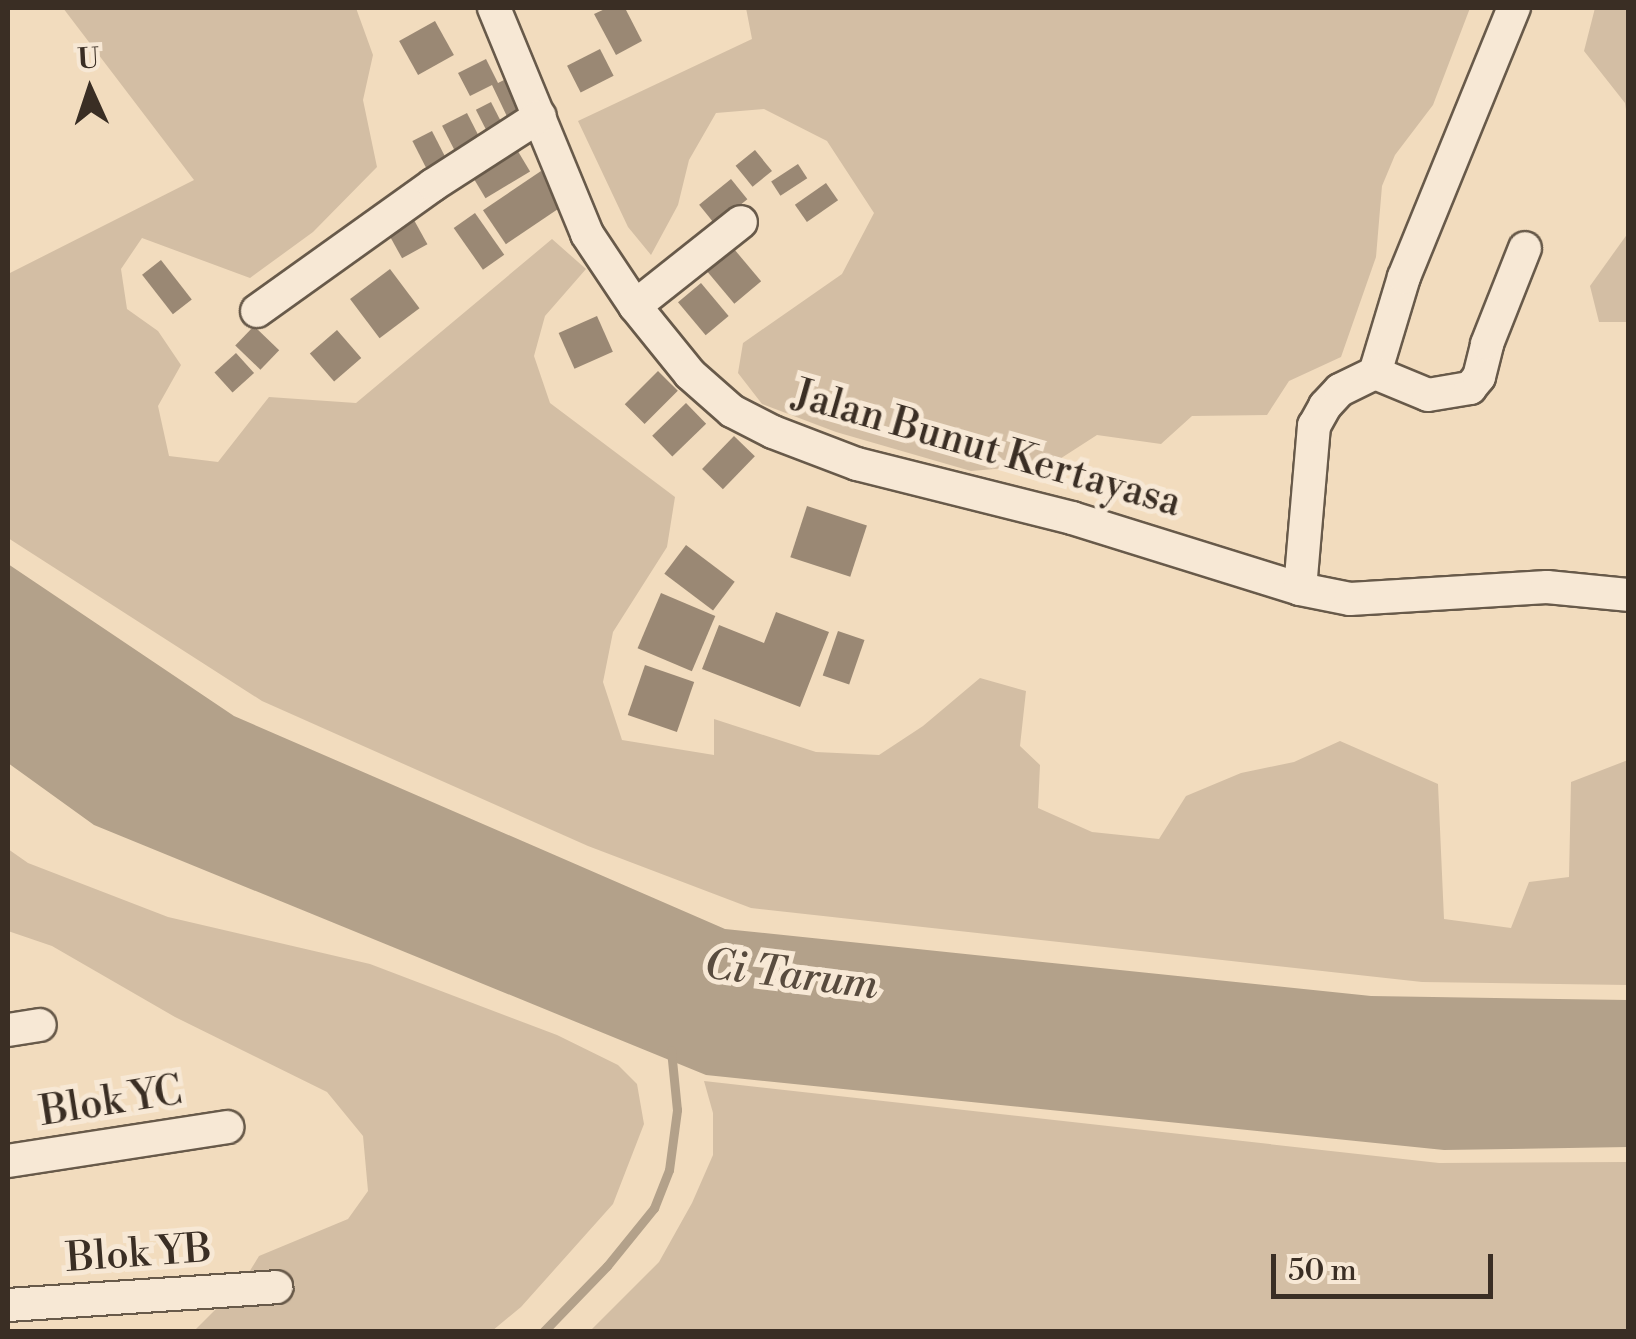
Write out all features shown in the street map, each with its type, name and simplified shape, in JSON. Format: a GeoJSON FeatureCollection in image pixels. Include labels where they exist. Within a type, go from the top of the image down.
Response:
{"type":"FeatureCollection","features":[{"type":"Feature","properties":{"kind":"street","name":"Jalan Bunut Kertayasa"},"geometry":{"type":"LineString","coordinates":[[494,8],[587,234],[635,306],[690,374],[732,411],[772,432],[857,464],[1072,518],[1300,590],[1350,599],[1547,587],[1628,595]]}},
{"type":"Feature","properties":{"kind":"street"},"geometry":{"type":"LineString","coordinates":[[1300,590],[1314,426],[1340,390],[1375,373],[1404,277],[1514,8]]}},
{"type":"Feature","properties":{"kind":"street"},"geometry":{"type":"LineString","coordinates":[[257,311],[432,185],[540,116]]}},
{"type":"Feature","properties":{"kind":"street"},"geometry":{"type":"LineString","coordinates":[[635,306],[741,222]]}},
{"type":"Feature","properties":{"kind":"street"},"geometry":{"type":"LineString","coordinates":[[1375,373],[1428,395],[1470,388],[1480,376],[1487,344],[1525,248]]}},
{"type":"Feature","properties":{"kind":"street","name":"Blok YC"},"geometry":{"type":"LineString","coordinates":[[8,1161],[227,1128]]}},
{"type":"Feature","properties":{"kind":"street","name":"Blok YB"},"geometry":{"type":"LineString","coordinates":[[8,1305],[276,1287]]}},
{"type":"Feature","properties":{"kind":"shaded area"},"geometry":{"type":"Polygon","coordinates":[[[63,8],[356,8],[373,55],[363,100],[377,167],[313,232],[250,278],[142,238],[121,269],[127,309],[158,331],[181,365],[158,406],[169,456],[218,462],[269,397],[356,403],[552,239],[586,269],[545,316],[534,356],[550,403],[675,497],[667,547],[613,632],[603,682],[622,740],[714,755],[714,719],[816,752],[879,755],[923,726],[980,678],[1026,691],[1020,746],[1040,765],[1038,808],[1092,832],[1159,839],[1186,796],[1241,773],[1294,762],[1340,741],[1438,784],[1444,919],[1511,928],[1529,882],[1569,877],[1571,782],[1628,760],[1628,985],[1422,982],[751,908],[588,846],[262,701],[8,538],[8,274],[194,180],[63,8]]]}},
{"type":"Feature","properties":{"kind":"shaded area"},"geometry":{"type":"Polygon","coordinates":[[[746,8],[1470,8],[1433,105],[1395,155],[1382,186],[1376,257],[1341,357],[1289,381],[1267,415],[1192,416],[1161,444],[1097,435],[1052,464],[971,471],[836,432],[762,404],[738,373],[743,343],[842,274],[874,213],[827,141],[764,109],[716,113],[689,160],[678,205],[651,255],[628,227],[578,121],[752,39],[746,8]]]}},
{"type":"Feature","properties":{"kind":"shaded area"},"geometry":{"type":"Polygon","coordinates":[[[1595,8],[1628,8],[1628,122],[1625,103],[1584,51],[1595,8]]]}},
{"type":"Feature","properties":{"kind":"shaded area"},"geometry":{"type":"Polygon","coordinates":[[[1628,233],[1628,322],[1599,322],[1590,286],[1628,233]]]}},
{"type":"Feature","properties":{"kind":"shaded area"},"geometry":{"type":"Polygon","coordinates":[[[8,849],[28,863],[168,917],[370,964],[557,1035],[618,1065],[637,1084],[644,1124],[613,1204],[521,1307],[492,1331],[194,1331],[243,1282],[259,1256],[348,1219],[368,1191],[363,1136],[327,1092],[175,1017],[52,946],[8,931],[8,849]]]}},
{"type":"Feature","properties":{"kind":"shaded area"},"geometry":{"type":"Polygon","coordinates":[[[704,1081],[1439,1163],[1628,1162],[1628,1331],[590,1331],[659,1262],[692,1203],[713,1155],[713,1113],[704,1081]]]}},
{"type":"Feature","properties":{"kind":"water","name":"Ci Tarum"},"geometry":{"type":"Polygon","coordinates":[[[8,564],[234,716],[725,929],[1371,996],[1628,1000],[1628,1147],[1444,1150],[706,1075],[94,825],[8,763],[8,564]]]}},
{"type":"Feature","properties":{"kind":"building"},"geometry":{"type":"Polygon","coordinates":[[[607,8],[625,8],[642,41],[616,55],[594,14],[607,8]]]}},
{"type":"Feature","properties":{"kind":"building"},"geometry":{"type":"Polygon","coordinates":[[[435,21],[454,55],[418,75],[399,41],[435,21]]]}},
{"type":"Feature","properties":{"kind":"building"},"geometry":{"type":"Polygon","coordinates":[[[600,49],[614,76],[581,93],[567,66],[600,49]]]}},
{"type":"Feature","properties":{"kind":"building"},"geometry":{"type":"Polygon","coordinates":[[[486,59],[498,83],[504,80],[524,124],[513,129],[492,85],[470,96],[458,73],[486,59]]]}},
{"type":"Feature","properties":{"kind":"building"},"geometry":{"type":"Polygon","coordinates":[[[491,102],[507,134],[492,142],[476,110],[491,102]]]}},
{"type":"Feature","properties":{"kind":"building"},"geometry":{"type":"Polygon","coordinates":[[[467,113],[484,146],[459,159],[442,126],[467,113]]]}},
{"type":"Feature","properties":{"kind":"building"},"geometry":{"type":"Polygon","coordinates":[[[432,131],[448,163],[429,173],[412,141],[432,131]]]}},
{"type":"Feature","properties":{"kind":"building"},"geometry":{"type":"Polygon","coordinates":[[[510,138],[530,171],[486,198],[465,165],[510,138]]]}},
{"type":"Feature","properties":{"kind":"building"},"geometry":{"type":"Polygon","coordinates":[[[755,150],[772,171],[753,187],[736,166],[755,150]]]}},
{"type":"Feature","properties":{"kind":"building"},"geometry":{"type":"Polygon","coordinates":[[[798,164],[807,178],[780,196],[771,181],[798,164]]]}},
{"type":"Feature","properties":{"kind":"building"},"geometry":{"type":"Polygon","coordinates":[[[541,171],[564,205],[506,244],[483,210],[541,171]]]}},
{"type":"Feature","properties":{"kind":"building"},"geometry":{"type":"Polygon","coordinates":[[[731,179],[747,199],[715,225],[699,205],[731,179]]]}},
{"type":"Feature","properties":{"kind":"building"},"geometry":{"type":"Polygon","coordinates":[[[826,183],[838,200],[807,222],[795,205],[826,183]]]}},
{"type":"Feature","properties":{"kind":"building"},"geometry":{"type":"Polygon","coordinates":[[[409,211],[427,244],[402,258],[384,225],[409,211]]]}},
{"type":"Feature","properties":{"kind":"building"},"geometry":{"type":"Polygon","coordinates":[[[475,213],[504,255],[483,270],[454,228],[475,213]]]}},
{"type":"Feature","properties":{"kind":"building"},"geometry":{"type":"Polygon","coordinates":[[[729,243],[761,281],[734,304],[702,265],[729,243]]]}},
{"type":"Feature","properties":{"kind":"building"},"geometry":{"type":"Polygon","coordinates":[[[161,260],[192,299],[173,314],[142,275],[161,260]]]}},
{"type":"Feature","properties":{"kind":"building"},"geometry":{"type":"Polygon","coordinates":[[[390,269],[419,308],[380,338],[350,299],[390,269]]]}},
{"type":"Feature","properties":{"kind":"building"},"geometry":{"type":"Polygon","coordinates":[[[701,283],[729,316],[706,335],[678,302],[701,283]]]}},
{"type":"Feature","properties":{"kind":"building"},"geometry":{"type":"Polygon","coordinates":[[[597,316],[613,352],[574,369],[559,333],[597,316]]]}},
{"type":"Feature","properties":{"kind":"building"},"geometry":{"type":"Polygon","coordinates":[[[254,326],[279,350],[260,370],[235,345],[254,326]]]}},
{"type":"Feature","properties":{"kind":"building"},"geometry":{"type":"Polygon","coordinates":[[[337,330],[361,358],[334,382],[310,354],[337,330]]]}},
{"type":"Feature","properties":{"kind":"building"},"geometry":{"type":"Polygon","coordinates":[[[236,353],[254,373],[233,392],[214,372],[236,353]]]}},
{"type":"Feature","properties":{"kind":"building"},"geometry":{"type":"Polygon","coordinates":[[[658,371],[678,391],[645,424],[625,404],[658,371]]]}},
{"type":"Feature","properties":{"kind":"building"},"geometry":{"type":"Polygon","coordinates":[[[686,403],[706,424],[672,457],[652,436],[686,403]]]}},
{"type":"Feature","properties":{"kind":"building"},"geometry":{"type":"Polygon","coordinates":[[[734,436],[755,456],[723,489],[702,469],[734,436]]]}},
{"type":"Feature","properties":{"kind":"building"},"geometry":{"type":"Polygon","coordinates":[[[807,506],[867,525],[850,577],[790,557],[807,506]]]}},
{"type":"Feature","properties":{"kind":"building"},"geometry":{"type":"Polygon","coordinates":[[[686,545],[735,582],[713,610],[664,574],[686,545]]]}},
{"type":"Feature","properties":{"kind":"building"},"geometry":{"type":"Polygon","coordinates":[[[661,593],[715,616],[692,671],[638,648],[661,593]]]}},
{"type":"Feature","properties":{"kind":"building"},"geometry":{"type":"Polygon","coordinates":[[[776,612],[829,632],[800,707],[702,669],[719,625],[764,643],[776,612]]]}},
{"type":"Feature","properties":{"kind":"building"},"geometry":{"type":"Polygon","coordinates":[[[838,631],[864,640],[849,685],[823,675],[838,631]]]}},
{"type":"Feature","properties":{"kind":"building"},"geometry":{"type":"Polygon","coordinates":[[[645,665],[694,682],[677,732],[628,715],[645,665]]]}},
{"type":"Feature","properties":{"kind":"waterway"},"geometry":{"type":"LineString","coordinates":[[543,1332],[607,1266],[654,1208],[669,1170],[677,1110],[671,1050]]}}]}
